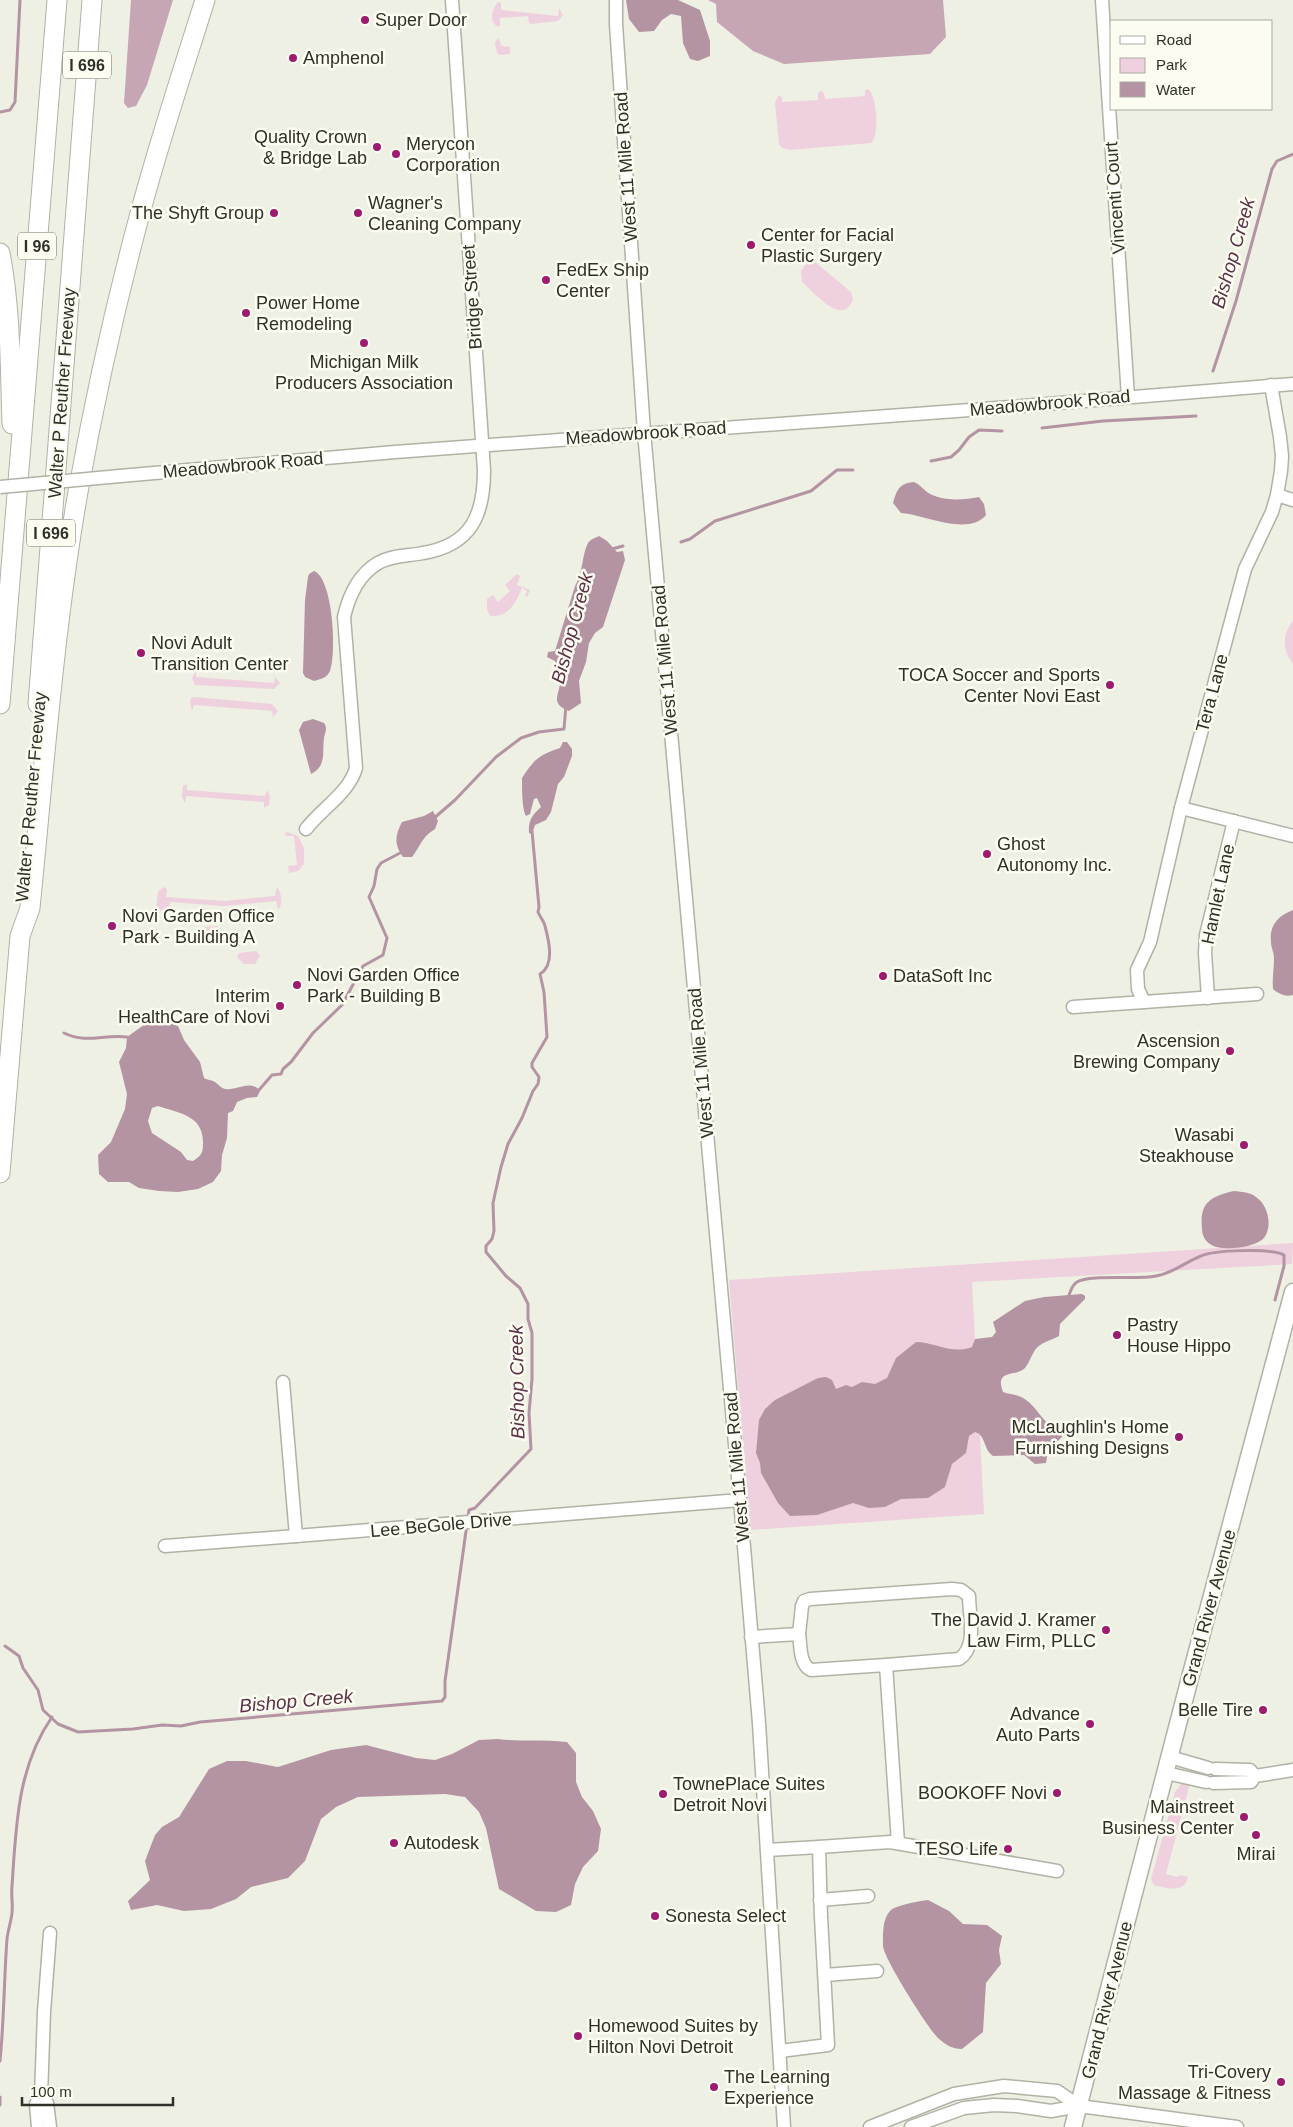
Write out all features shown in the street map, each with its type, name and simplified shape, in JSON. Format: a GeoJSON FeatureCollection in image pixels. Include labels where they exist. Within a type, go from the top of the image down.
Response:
{"type":"FeatureCollection","features":[{"type":"Feature","properties":{"kind":"highway","name":"I 96"},"geometry":{"type":"LineString","coordinates":[[0,704],[8,489],[57,0]]}},
{"type":"Feature","properties":{"kind":"highway","name":"Walter P Reuther Freeway"},"geometry":{"type":"LineString","coordinates":[[20,936],[92,0]]}},
{"type":"Feature","properties":{"kind":"highway"},"geometry":{"type":"LineString","coordinates":[[0,1172],[20,936],[30,908],[58,630],[78,492],[118,301],[141,209],[164,128],[205,0]]}},
{"type":"Feature","properties":{"kind":"highway"},"geometry":{"type":"LineString","coordinates":[[0,254],[5,278],[9,329],[8,489]]}},
{"type":"Feature","properties":{"kind":"main road","name":"Grand River Avenue"},"geometry":{"type":"LineString","coordinates":[[1074,2127],[1293,1292]]}},
{"type":"Feature","properties":{"kind":"street","name":"Bridge Street"},"geometry":{"type":"LineString","coordinates":[[306,828],[347,787],[356,768],[344,623],[351,594],[363,575],[378,563],[394,557],[445,548],[464,535],[473,525],[480,511],[484,495],[452,0]]}},
{"type":"Feature","properties":{"kind":"street","name":"West 11 Mile Road"},"geometry":{"type":"LineString","coordinates":[[616,0],[616,24],[644,432],[752,1637],[784,2127]]}},
{"type":"Feature","properties":{"kind":"street","name":"Vincenti Court"},"geometry":{"type":"LineString","coordinates":[[1102,0],[1128,397]]}},
{"type":"Feature","properties":{"kind":"street","name":"Meadowbrook Road"},"geometry":{"type":"LineString","coordinates":[[8,489],[120,476],[482,445],[1011,407],[1293,384]]}},
{"type":"Feature","properties":{"kind":"street","name":"Tera Lane"},"geometry":{"type":"LineString","coordinates":[[1144,1002],[1138,989],[1137,970],[1150,942],[1181,808],[1245,569],[1272,512],[1277,496],[1282,456],[1271,385]]}},
{"type":"Feature","properties":{"kind":"street"},"geometry":{"type":"LineString","coordinates":[[1277,496],[1293,500]]}},
{"type":"Feature","properties":{"kind":"street"},"geometry":{"type":"LineString","coordinates":[[1181,808],[1293,836]]}},
{"type":"Feature","properties":{"kind":"street","name":"Hamlet Lane"},"geometry":{"type":"LineString","coordinates":[[1208,998],[1205,953],[1206,936],[1234,821]]}},
{"type":"Feature","properties":{"kind":"street"},"geometry":{"type":"LineString","coordinates":[[1073,1007],[1257,994]]}},
{"type":"Feature","properties":{"kind":"street"},"geometry":{"type":"LineString","coordinates":[[283,1382],[296,1536]]}},
{"type":"Feature","properties":{"kind":"street","name":"Lee BeGole Drive"},"geometry":{"type":"LineString","coordinates":[[165,1546],[740,1500]]}},
{"type":"Feature","properties":{"kind":"street"},"geometry":{"type":"LineString","coordinates":[[952,1589],[961,1590],[968,1596],[970,1644],[967,1654],[959,1659],[886,1665],[811,1670],[806,1668],[802,1661],[799,1634],[804,1601],[810,1599],[952,1589]]}},
{"type":"Feature","properties":{"kind":"street"},"geometry":{"type":"LineString","coordinates":[[752,1637],[799,1634]]}},
{"type":"Feature","properties":{"kind":"street"},"geometry":{"type":"LineString","coordinates":[[886,1665],[898,1843]]}},
{"type":"Feature","properties":{"kind":"street"},"geometry":{"type":"LineString","coordinates":[[1170,1757],[1212,1768],[1250,1770],[1255,1776]]}},
{"type":"Feature","properties":{"kind":"street"},"geometry":{"type":"LineString","coordinates":[[1166,1773],[1210,1782],[1242,1783],[1251,1782],[1255,1776],[1293,1770]]}},
{"type":"Feature","properties":{"kind":"street"},"geometry":{"type":"LineString","coordinates":[[767,1850],[890,1842],[1057,1871]]}},
{"type":"Feature","properties":{"kind":"street"},"geometry":{"type":"LineString","coordinates":[[780,2051],[828,2045],[820,1900],[820,1847]]}},
{"type":"Feature","properties":{"kind":"street"},"geometry":{"type":"LineString","coordinates":[[820,1900],[868,1896]]}},
{"type":"Feature","properties":{"kind":"street"},"geometry":{"type":"LineString","coordinates":[[38,2127],[36,2104],[41,2096],[44,2012],[50,1933]]}},
{"type":"Feature","properties":{"kind":"street"},"geometry":{"type":"LineString","coordinates":[[825,1975],[877,1971]]}},
{"type":"Feature","properties":{"kind":"street"},"geometry":{"type":"LineString","coordinates":[[870,2127],[954,2094],[1004,2086],[1057,2091],[1079,2106]]}},
{"type":"Feature","properties":{"kind":"street"},"geometry":{"type":"LineString","coordinates":[[41,2096],[47,2103],[50,2127]]}},
{"type":"Feature","properties":{"kind":"street"},"geometry":{"type":"LineString","coordinates":[[911,2127],[964,2108],[977,2106],[1017,2106],[1051,2111],[1079,2106],[1221,2123],[1236,2127]]}},
{"type":"Feature","properties":{"kind":"green space"},"geometry":{"type":"Polygon","coordinates":[[[498,2],[501,3],[501,10],[558,16],[559,8],[563,15],[558,21],[531,24],[529,23],[528,16],[500,18],[500,25],[498,27],[493,22],[492,15],[498,2]]]}},
{"type":"Feature","properties":{"kind":"green space"},"geometry":{"type":"Polygon","coordinates":[[[499,38],[501,46],[510,47],[510,54],[500,55],[497,53],[495,42],[499,38]]]}},
{"type":"Feature","properties":{"kind":"green space"},"geometry":{"type":"Polygon","coordinates":[[[868,89],[874,99],[876,116],[876,132],[871,143],[790,150],[782,148],[779,144],[775,103],[778,96],[782,97],[782,102],[818,100],[818,93],[821,91],[824,93],[825,99],[865,96],[865,90],[868,89]]]}},
{"type":"Feature","properties":{"kind":"green space"},"geometry":{"type":"Polygon","coordinates":[[[815,262],[851,292],[853,299],[848,307],[843,310],[829,306],[802,282],[801,271],[806,264],[815,262]]]}},
{"type":"Feature","properties":{"kind":"green space"},"geometry":{"type":"Polygon","coordinates":[[[517,574],[520,576],[517,585],[530,590],[527,597],[525,596],[527,591],[522,588],[514,604],[507,612],[497,616],[490,616],[487,609],[487,599],[493,595],[498,602],[510,591],[505,585],[517,574]]]}},
{"type":"Feature","properties":{"kind":"green space"},"geometry":{"type":"Polygon","coordinates":[[[1293,621],[1293,664],[1285,648],[1285,637],[1293,621]]]}},
{"type":"Feature","properties":{"kind":"green space"},"geometry":{"type":"Polygon","coordinates":[[[196,671],[196,677],[274,683],[275,677],[280,683],[274,689],[195,685],[192,678],[196,671]]]}},
{"type":"Feature","properties":{"kind":"green space"},"geometry":{"type":"Polygon","coordinates":[[[191,698],[272,704],[278,711],[273,717],[272,711],[194,705],[192,711],[190,703],[191,698]]]}},
{"type":"Feature","properties":{"kind":"green space"},"geometry":{"type":"Polygon","coordinates":[[[187,784],[187,790],[265,796],[267,790],[270,796],[269,805],[264,808],[264,802],[186,796],[185,803],[182,797],[183,786],[187,784]]]}},
{"type":"Feature","properties":{"kind":"green space"},"geometry":{"type":"Polygon","coordinates":[[[287,832],[298,836],[304,848],[304,864],[298,871],[289,873],[288,866],[297,865],[294,836],[286,836],[287,832]]]}},
{"type":"Feature","properties":{"kind":"green space"},"geometry":{"type":"Polygon","coordinates":[[[163,887],[167,889],[166,897],[224,901],[275,896],[277,887],[280,892],[281,902],[278,910],[276,901],[223,906],[170,902],[169,911],[156,910],[158,892],[163,887]]]}},
{"type":"Feature","properties":{"kind":"green space"},"geometry":{"type":"Polygon","coordinates":[[[218,926],[219,935],[223,935],[223,944],[204,930],[205,927],[218,926]]]}},
{"type":"Feature","properties":{"kind":"green space"},"geometry":{"type":"Polygon","coordinates":[[[256,951],[260,955],[255,964],[244,964],[237,957],[239,953],[256,951]]]}},
{"type":"Feature","properties":{"kind":"green space"},"geometry":{"type":"Polygon","coordinates":[[[1293,1243],[1292,1264],[972,1282],[984,1514],[750,1530],[729,1280],[1293,1243]]]}},
{"type":"Feature","properties":{"kind":"green space"},"geometry":{"type":"Polygon","coordinates":[[[1181,1784],[1190,1784],[1166,1874],[1188,1877],[1183,1886],[1174,1889],[1154,1885],[1151,1879],[1175,1792],[1181,1784]]]}},
{"type":"Feature","properties":{"kind":"shaded area"},"geometry":{"type":"Polygon","coordinates":[[[131,0],[173,0],[147,85],[136,106],[128,108],[124,103],[131,0]]]}},
{"type":"Feature","properties":{"kind":"shaded area"},"geometry":{"type":"Polygon","coordinates":[[[708,0],[943,0],[946,37],[930,54],[784,64],[753,51],[717,22],[716,4],[708,0]]]}},
{"type":"Feature","properties":{"kind":"water"},"geometry":{"type":"Polygon","coordinates":[[[626,0],[678,0],[700,10],[710,41],[710,56],[698,61],[690,59],[683,43],[681,16],[671,14],[662,20],[654,31],[639,32],[629,19],[626,0]]]}},
{"type":"Feature","properties":{"kind":"water"},"geometry":{"type":"Polygon","coordinates":[[[914,482],[927,492],[946,499],[979,497],[984,504],[986,515],[978,521],[968,524],[957,524],[901,513],[893,503],[896,494],[899,488],[905,484],[914,482]]]}},
{"type":"Feature","properties":{"kind":"water"},"geometry":{"type":"Polygon","coordinates":[[[599,536],[607,541],[617,552],[623,551],[625,560],[603,627],[595,633],[589,643],[586,662],[579,681],[581,703],[569,711],[557,702],[560,686],[559,676],[555,661],[547,657],[548,652],[555,651],[580,575],[586,547],[590,540],[599,536]]]}},
{"type":"Feature","properties":{"kind":"water"},"geometry":{"type":"Polygon","coordinates":[[[314,571],[326,587],[332,617],[333,649],[329,673],[324,678],[314,681],[305,677],[303,673],[305,600],[308,577],[314,571]]]}},
{"type":"Feature","properties":{"kind":"water"},"geometry":{"type":"Polygon","coordinates":[[[313,719],[324,723],[326,729],[322,763],[311,774],[299,730],[303,722],[313,719]]]}},
{"type":"Feature","properties":{"kind":"water"},"geometry":{"type":"Polygon","coordinates":[[[563,742],[567,742],[572,749],[572,756],[564,777],[558,784],[551,812],[546,820],[535,825],[532,834],[529,833],[531,818],[541,807],[537,798],[534,799],[530,814],[526,816],[523,804],[522,778],[537,759],[546,753],[560,748],[563,742]]]}},
{"type":"Feature","properties":{"kind":"water"},"geometry":{"type":"Polygon","coordinates":[[[433,811],[438,821],[435,829],[424,838],[412,857],[403,857],[396,840],[402,822],[424,816],[433,811]]]}},
{"type":"Feature","properties":{"kind":"water"},"geometry":{"type":"Polygon","coordinates":[[[1293,910],[1293,995],[1287,996],[1273,989],[1274,954],[1271,944],[1271,931],[1279,918],[1293,910]]]}},
{"type":"Feature","properties":{"kind":"water"},"geometry":{"type":"Polygon","coordinates":[[[148,1022],[170,1022],[178,1026],[184,1040],[200,1062],[204,1078],[214,1081],[225,1089],[252,1086],[260,1091],[257,1097],[237,1102],[233,1111],[228,1113],[227,1138],[222,1155],[221,1171],[213,1182],[198,1189],[178,1192],[139,1188],[129,1182],[108,1182],[99,1174],[98,1155],[111,1142],[125,1109],[127,1094],[119,1062],[126,1048],[127,1037],[148,1022]],[[158,1106],[152,1108],[148,1121],[152,1133],[181,1152],[187,1160],[193,1161],[200,1155],[203,1149],[202,1133],[199,1126],[188,1116],[158,1106]]]}},
{"type":"Feature","properties":{"kind":"water"},"geometry":{"type":"Polygon","coordinates":[[[1234,1191],[1251,1194],[1264,1205],[1269,1222],[1267,1233],[1264,1238],[1253,1244],[1237,1248],[1221,1248],[1208,1242],[1203,1235],[1203,1212],[1205,1206],[1213,1198],[1234,1191]]]}},
{"type":"Feature","properties":{"kind":"water"},"geometry":{"type":"Polygon","coordinates":[[[1082,1294],[1085,1296],[1085,1299],[1060,1324],[1059,1336],[1037,1347],[1025,1368],[1008,1374],[1002,1379],[1003,1392],[1023,1398],[1049,1424],[1065,1423],[1061,1430],[1062,1437],[1048,1450],[1046,1463],[1035,1464],[1024,1455],[993,1456],[981,1436],[975,1432],[969,1436],[966,1453],[952,1464],[945,1487],[928,1498],[901,1499],[885,1507],[869,1508],[853,1503],[817,1515],[790,1516],[778,1503],[761,1473],[756,1453],[759,1420],[765,1409],[775,1400],[818,1378],[826,1377],[832,1380],[836,1389],[846,1385],[852,1387],[862,1382],[875,1384],[887,1378],[896,1358],[916,1342],[957,1350],[972,1347],[975,1339],[992,1337],[996,1332],[993,1322],[1025,1301],[1044,1297],[1082,1294]]]}},
{"type":"Feature","properties":{"kind":"water"},"geometry":{"type":"Polygon","coordinates":[[[479,1740],[567,1742],[576,1753],[576,1782],[582,1797],[593,1811],[601,1829],[598,1851],[583,1867],[575,1884],[571,1905],[556,1912],[536,1911],[499,1889],[486,1828],[479,1812],[465,1797],[445,1794],[358,1797],[336,1807],[321,1819],[305,1861],[288,1878],[251,1887],[236,1899],[211,1909],[184,1911],[157,1905],[131,1910],[128,1901],[150,1880],[145,1861],[155,1835],[162,1827],[179,1817],[209,1769],[227,1761],[246,1761],[278,1767],[331,1750],[366,1745],[416,1758],[435,1760],[452,1754],[479,1740]]]}},
{"type":"Feature","properties":{"kind":"water"},"geometry":{"type":"Polygon","coordinates":[[[928,1900],[949,1911],[963,1924],[987,1925],[1002,1936],[999,1950],[1001,1964],[986,1983],[983,2032],[962,2049],[946,2045],[933,2032],[898,1978],[883,1946],[883,1932],[888,1913],[894,1908],[903,1905],[928,1900]]]}},
{"type":"Feature","properties":{"kind":"waterway"},"geometry":{"type":"LineString","coordinates":[[0,112],[10,110],[15,102],[20,0]]}},
{"type":"Feature","properties":{"kind":"waterway","name":"Bishop Creek"},"geometry":{"type":"LineString","coordinates":[[1213,371],[1236,301],[1272,169],[1277,161],[1293,154]]}},
{"type":"Feature","properties":{"kind":"waterway","name":"Bishop Creek"},"geometry":{"type":"LineString","coordinates":[[1042,428],[1103,421],[1196,416]]}},
{"type":"Feature","properties":{"kind":"waterway","name":"Bishop Creek"},"geometry":{"type":"LineString","coordinates":[[931,461],[951,457],[969,437],[979,430],[1002,431]]}},
{"type":"Feature","properties":{"kind":"waterway","name":"Bishop Creek"},"geometry":{"type":"LineString","coordinates":[[681,542],[690,539],[715,521],[811,491],[837,470],[853,470]]}},
{"type":"Feature","properties":{"kind":"waterway","name":"Bishop Creek"},"geometry":{"type":"LineString","coordinates":[[612,549],[623,546]]}},
{"type":"Feature","properties":{"kind":"waterway"},"geometry":{"type":"LineString","coordinates":[[433,819],[455,800],[496,757],[521,738],[539,732],[564,729],[566,705]]}},
{"type":"Feature","properties":{"kind":"waterway","name":"Bishop Creek"},"geometry":{"type":"LineString","coordinates":[[468,1518],[469,1510],[475,1508],[531,1449],[529,1413],[532,1379],[532,1333],[528,1319],[528,1304],[520,1288],[506,1276],[486,1252],[486,1246],[492,1239],[494,1231],[493,1203],[501,1167],[508,1144],[538,1084],[539,1077],[532,1067],[532,1063],[547,1037],[544,992],[540,974],[548,965],[550,952],[544,924],[538,912],[532,831]]}},
{"type":"Feature","properties":{"kind":"waterway"},"geometry":{"type":"LineString","coordinates":[[259,1090],[272,1075],[281,1074],[313,1033],[342,1005],[363,966],[383,955],[387,938],[369,897],[374,886],[377,869],[381,863],[402,852]]}},
{"type":"Feature","properties":{"kind":"waterway"},"geometry":{"type":"LineString","coordinates":[[64,1033],[80,1038],[127,1037]]}},
{"type":"Feature","properties":{"kind":"waterway"},"geometry":{"type":"LineString","coordinates":[[1069,1295],[1077,1282],[1092,1278],[1156,1276],[1208,1254],[1230,1251],[1268,1251],[1284,1255],[1284,1266],[1275,1300]]}},
{"type":"Feature","properties":{"kind":"waterway","name":"Bishop Creek"},"geometry":{"type":"LineString","coordinates":[[5,1646],[19,1656],[23,1668],[38,1690],[43,1710],[58,1724],[78,1732],[133,1729],[162,1725],[181,1726],[200,1722],[442,1701],[445,1697],[445,1681],[467,1524]]}},
{"type":"Feature","properties":{"kind":"waterway"},"geometry":{"type":"LineString","coordinates":[[0,2061],[7,1939],[12,1913],[15,1842],[20,1798],[32,1756],[40,1736],[52,1717]]}},
{"type":"Feature","properties":{"kind":"waterway"},"geometry":{"type":"LineString","coordinates":[[0,2097],[0,2105]]}},
{"type":"Feature","properties":{"kind":"place","name":"Super Door"},"geometry":{"type":"Point","coordinates":[365,20]}},
{"type":"Feature","properties":{"kind":"place","name":"Amphenol"},"geometry":{"type":"Point","coordinates":[293,58]}},
{"type":"Feature","properties":{"kind":"place","name":"Quality Crown & Bridge Lab"},"geometry":{"type":"Point","coordinates":[377,147]}},
{"type":"Feature","properties":{"kind":"place","name":"Merycon Corporation"},"geometry":{"type":"Point","coordinates":[396,154]}},
{"type":"Feature","properties":{"kind":"place","name":"The Shyft Group"},"geometry":{"type":"Point","coordinates":[274,213]}},
{"type":"Feature","properties":{"kind":"place","name":"Wagner's Cleaning Company"},"geometry":{"type":"Point","coordinates":[358,213]}},
{"type":"Feature","properties":{"kind":"place","name":"Center for Facial Plastic Surgery"},"geometry":{"type":"Point","coordinates":[751,245]}},
{"type":"Feature","properties":{"kind":"place","name":"FedEx Ship Center"},"geometry":{"type":"Point","coordinates":[546,280]}},
{"type":"Feature","properties":{"kind":"place","name":"Power Home Remodeling"},"geometry":{"type":"Point","coordinates":[246,313]}},
{"type":"Feature","properties":{"kind":"place","name":"Michigan Milk Producers Association"},"geometry":{"type":"Point","coordinates":[364,343]}},
{"type":"Feature","properties":{"kind":"place","name":"Novi Adult Transition Center"},"geometry":{"type":"Point","coordinates":[141,653]}},
{"type":"Feature","properties":{"kind":"place","name":"TOCA Soccer and Sports Center Novi East"},"geometry":{"type":"Point","coordinates":[1110,685]}},
{"type":"Feature","properties":{"kind":"place","name":"Ghost Autonomy Inc."},"geometry":{"type":"Point","coordinates":[987,854]}},
{"type":"Feature","properties":{"kind":"place","name":"Novi Garden Office Park - Building A"},"geometry":{"type":"Point","coordinates":[112,926]}},
{"type":"Feature","properties":{"kind":"place","name":"DataSoft Inc"},"geometry":{"type":"Point","coordinates":[883,976]}},
{"type":"Feature","properties":{"kind":"place","name":"Novi Garden Office Park - Building B"},"geometry":{"type":"Point","coordinates":[297,985]}},
{"type":"Feature","properties":{"kind":"place","name":"Interim HealthCare of Novi"},"geometry":{"type":"Point","coordinates":[280,1006]}},
{"type":"Feature","properties":{"kind":"place","name":"Ascension Brewing Company"},"geometry":{"type":"Point","coordinates":[1230,1051]}},
{"type":"Feature","properties":{"kind":"place","name":"Wasabi Steakhouse"},"geometry":{"type":"Point","coordinates":[1244,1145]}},
{"type":"Feature","properties":{"kind":"place","name":"Pastry House Hippo"},"geometry":{"type":"Point","coordinates":[1117,1335]}},
{"type":"Feature","properties":{"kind":"place","name":"McLaughlin's Home Furnishing Designs"},"geometry":{"type":"Point","coordinates":[1179,1437]}},
{"type":"Feature","properties":{"kind":"place","name":"The David J. Kramer Law Firm, PLLC"},"geometry":{"type":"Point","coordinates":[1106,1630]}},
{"type":"Feature","properties":{"kind":"place","name":"Belle Tire"},"geometry":{"type":"Point","coordinates":[1263,1710]}},
{"type":"Feature","properties":{"kind":"place","name":"Advance Auto Parts"},"geometry":{"type":"Point","coordinates":[1090,1724]}},
{"type":"Feature","properties":{"kind":"place","name":"BOOKOFF Novi"},"geometry":{"type":"Point","coordinates":[1057,1793]}},
{"type":"Feature","properties":{"kind":"place","name":"TownePlace Suites Detroit Novi"},"geometry":{"type":"Point","coordinates":[663,1794]}},
{"type":"Feature","properties":{"kind":"place","name":"Mainstreet Business Center"},"geometry":{"type":"Point","coordinates":[1244,1817]}},
{"type":"Feature","properties":{"kind":"place","name":"Mirai"},"geometry":{"type":"Point","coordinates":[1256,1835]}},
{"type":"Feature","properties":{"kind":"place","name":"Autodesk"},"geometry":{"type":"Point","coordinates":[394,1843]}},
{"type":"Feature","properties":{"kind":"place","name":"TESO Life"},"geometry":{"type":"Point","coordinates":[1008,1849]}},
{"type":"Feature","properties":{"kind":"place","name":"Sonesta Select"},"geometry":{"type":"Point","coordinates":[655,1916]}},
{"type":"Feature","properties":{"kind":"place","name":"Homewood Suites by Hilton Novi Detroit"},"geometry":{"type":"Point","coordinates":[578,2036]}},
{"type":"Feature","properties":{"kind":"place","name":"Tri-Covery Massage & Fitness"},"geometry":{"type":"Point","coordinates":[1281,2082]}},
{"type":"Feature","properties":{"kind":"place","name":"The Learning Experience"},"geometry":{"type":"Point","coordinates":[714,2087]}}]}
